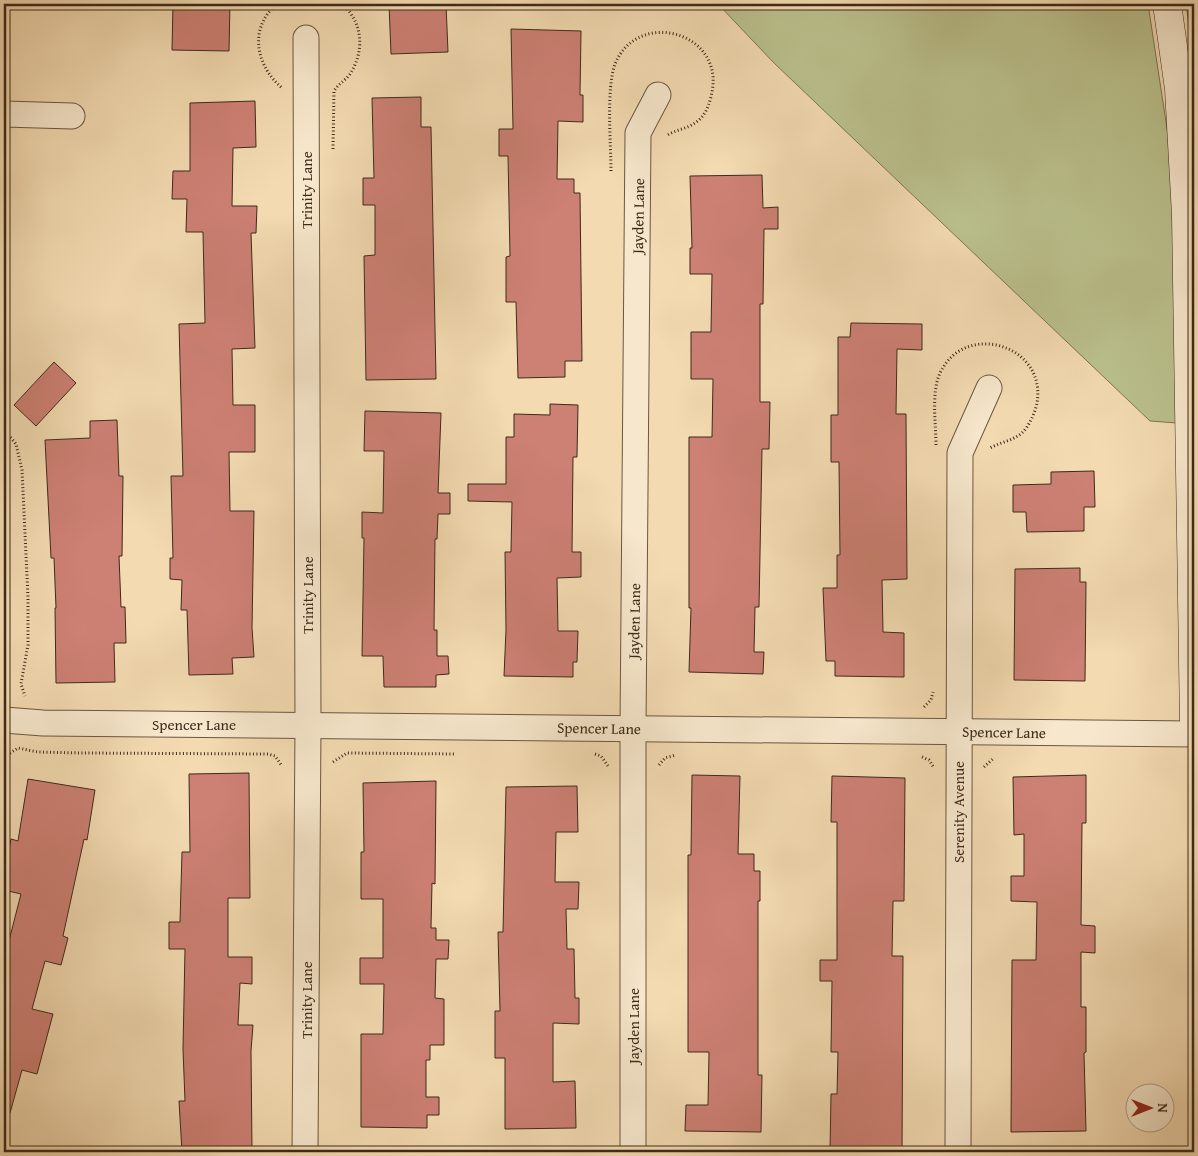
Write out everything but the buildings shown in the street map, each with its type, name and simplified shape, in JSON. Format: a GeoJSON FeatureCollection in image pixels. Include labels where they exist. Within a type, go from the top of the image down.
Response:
{"type":"FeatureCollection","features":[{"type":"Feature","properties":{"kind":"street"},"geometry":{"type":"LineString","coordinates":[[1166,4],[1179,89],[1186,215],[1194,724]]}},
{"type":"Feature","properties":{"kind":"street","name":"Trinity Lane"},"geometry":{"type":"LineString","coordinates":[[305,1152],[308,725],[306,38]]}},
{"type":"Feature","properties":{"kind":"street","name":"Jayden Lane"},"geometry":{"type":"LineString","coordinates":[[633,1152],[633,728],[638,133],[658,95]]}},
{"type":"Feature","properties":{"kind":"street"},"geometry":{"type":"LineString","coordinates":[[4,114],[72,116]]}},
{"type":"Feature","properties":{"kind":"street","name":"Serenity Avenue"},"geometry":{"type":"LineString","coordinates":[[958,1152],[960,453],[989,388]]}},
{"type":"Feature","properties":{"kind":"street","name":"Spencer Lane"},"geometry":{"type":"LineString","coordinates":[[4,720],[43,723],[1194,734]]}},
{"type":"Feature","properties":{"kind":"path"},"geometry":{"type":"LineString","coordinates":[[277,4],[268,12],[260,26],[259,53],[265,68],[285,93]]}},
{"type":"Feature","properties":{"kind":"path"},"geometry":{"type":"LineString","coordinates":[[333,150],[334,91],[350,73],[360,53],[357,25],[349,10],[342,4]]}},
{"type":"Feature","properties":{"kind":"path"},"geometry":{"type":"LineString","coordinates":[[611,177],[611,89],[615,66],[623,51],[636,40],[651,33],[668,32],[687,38],[701,50],[710,65],[713,87],[709,105],[701,118],[690,126],[663,138]]}},
{"type":"Feature","properties":{"kind":"path"},"geometry":{"type":"LineString","coordinates":[[936,446],[936,391],[939,374],[950,360],[965,349],[975,345],[996,343],[1013,351],[1028,364],[1036,381],[1037,399],[1034,414],[1025,430],[1011,440],[991,447],[985,453]]}},
{"type":"Feature","properties":{"kind":"path"},"geometry":{"type":"LineString","coordinates":[[4,428],[16,444],[22,470],[28,560],[29,628],[21,684],[23,694],[30,701]]}},
{"type":"Feature","properties":{"kind":"path"},"geometry":{"type":"LineString","coordinates":[[917,710],[926,706],[931,700],[934,688]]}},
{"type":"Feature","properties":{"kind":"path"},"geometry":{"type":"LineString","coordinates":[[4,756],[18,748],[38,752],[268,754],[278,759],[283,770]]}},
{"type":"Feature","properties":{"kind":"path"},"geometry":{"type":"LineString","coordinates":[[330,767],[336,758],[347,753],[457,754]]}},
{"type":"Feature","properties":{"kind":"path"},"geometry":{"type":"LineString","coordinates":[[593,754],[604,759],[609,772]]}},
{"type":"Feature","properties":{"kind":"path"},"geometry":{"type":"LineString","coordinates":[[656,772],[659,763],[665,758],[685,755]]}},
{"type":"Feature","properties":{"kind":"path"},"geometry":{"type":"LineString","coordinates":[[917,756],[929,760],[934,772]]}},
{"type":"Feature","properties":{"kind":"path"},"geometry":{"type":"LineString","coordinates":[[982,772],[989,760],[1000,757]]}},
{"type":"Feature","properties":{"kind":"green space"},"geometry":{"type":"Polygon","coordinates":[[[718,4],[1148,4],[1168,135],[1175,250],[1177,423],[1150,421],[774,63],[718,4]]]}},
{"type":"Feature","properties":{"kind":"green space"},"geometry":{"type":"Polygon","coordinates":[[[1186,4],[1194,4],[1194,61],[1186,4]]]}}]}
